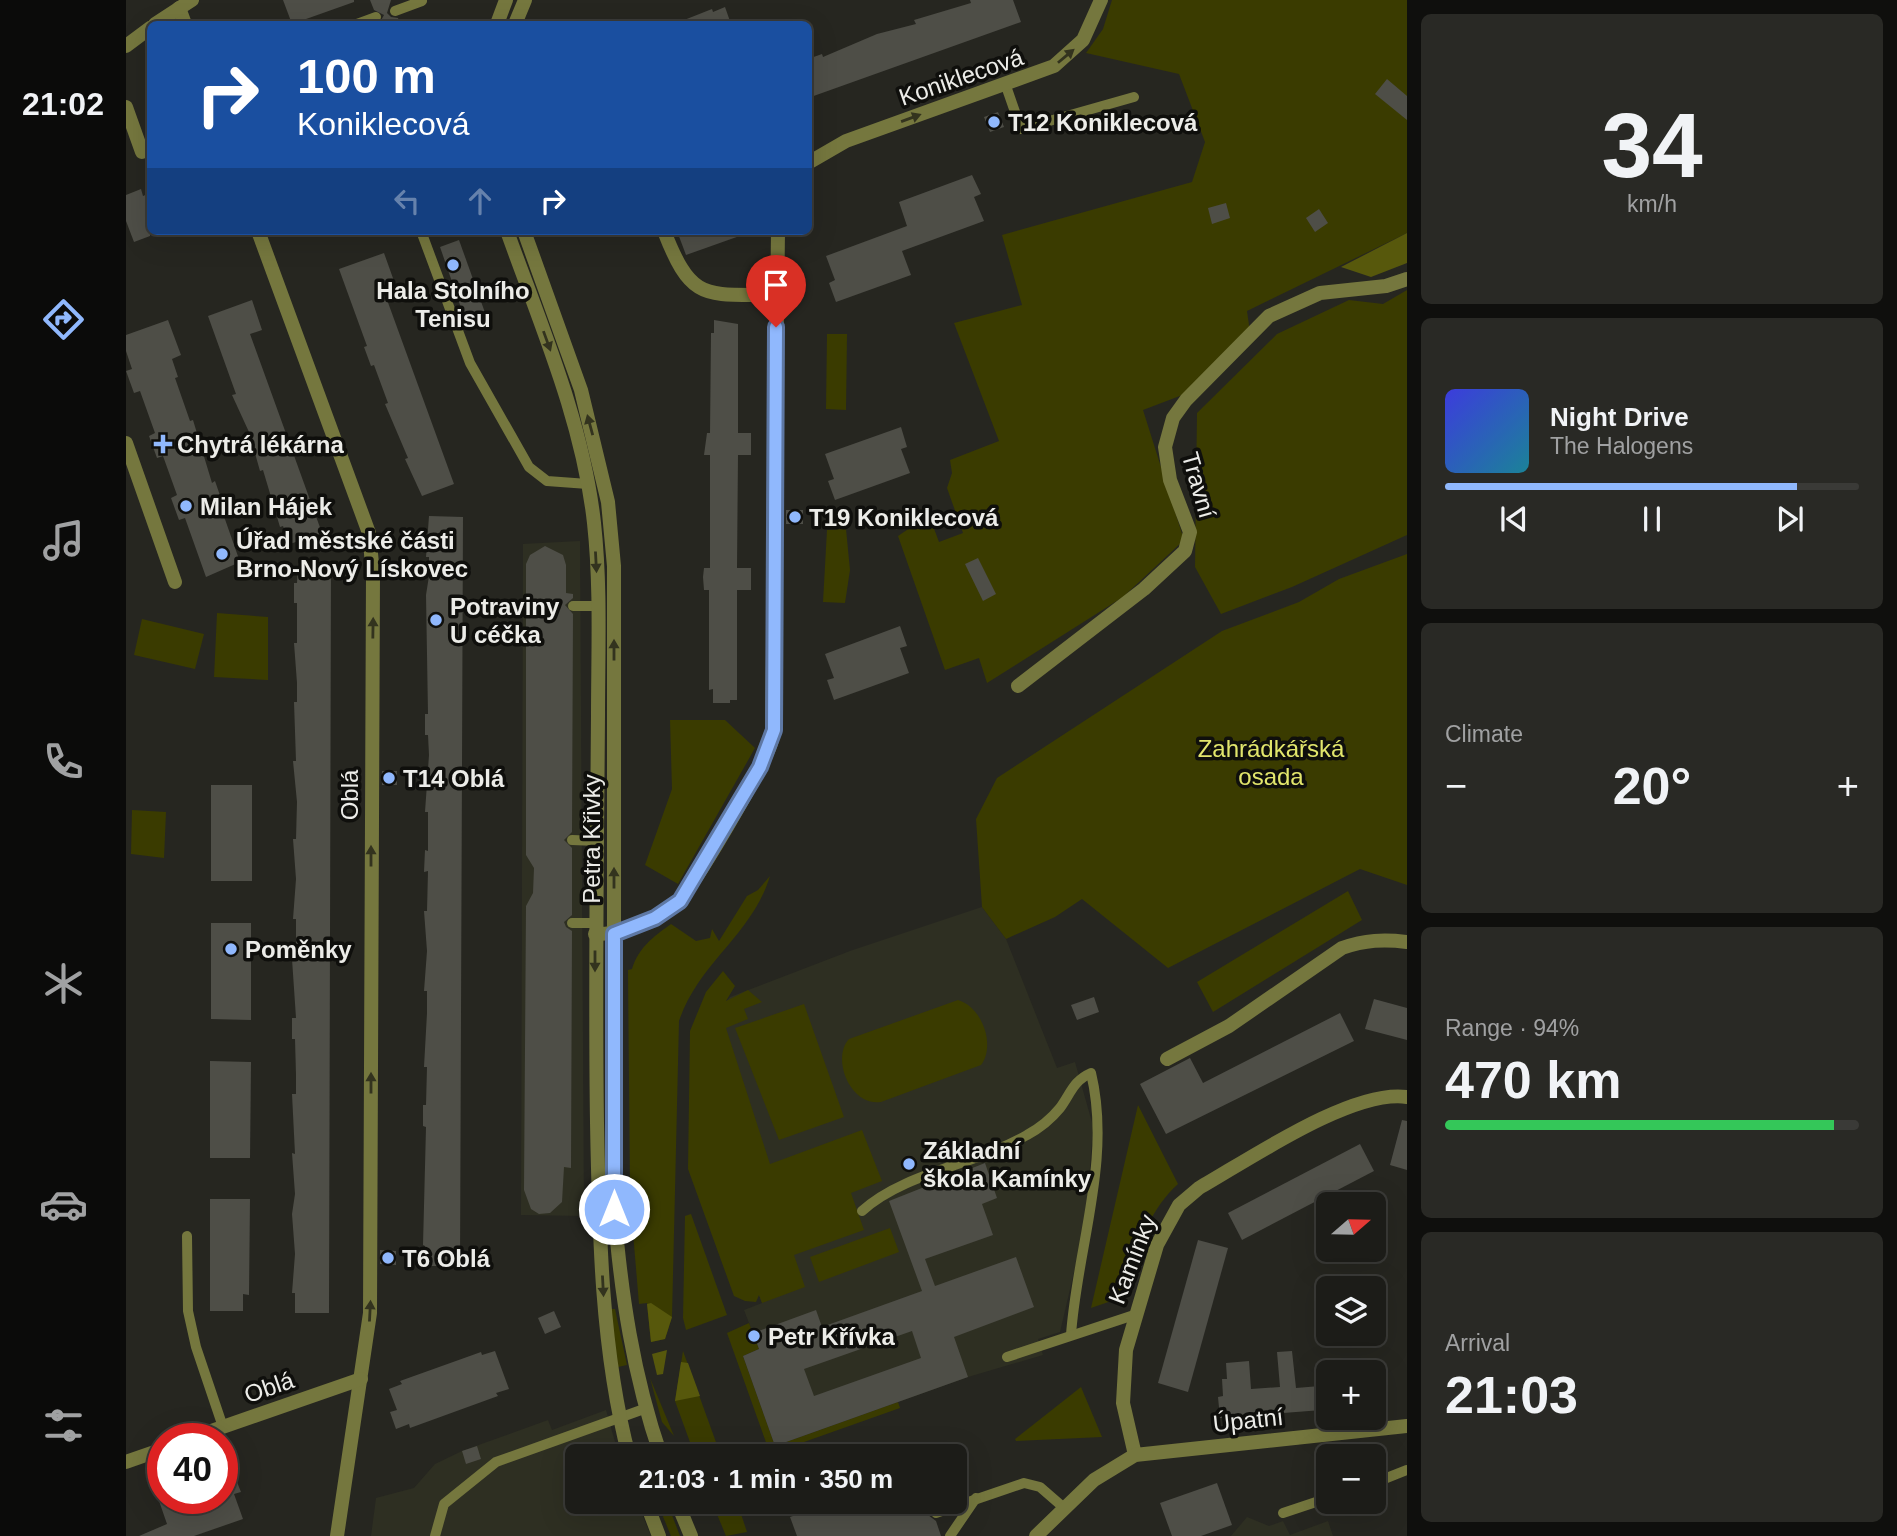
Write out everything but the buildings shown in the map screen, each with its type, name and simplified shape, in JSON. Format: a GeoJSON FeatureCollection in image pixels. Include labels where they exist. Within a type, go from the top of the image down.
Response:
{"type":"FeatureCollection","features":[{"type":"Feature","properties":{"kind":"street"},"geometry":{"type":"LineString","coordinates":[[498,21],[506,0]]}},
{"type":"Feature","properties":{"kind":"street"},"geometry":{"type":"LineString","coordinates":[[516,21],[525,0]]}},
{"type":"Feature","properties":{"kind":"street","name":"Koniklecová"},"geometry":{"type":"LineString","coordinates":[[812,161],[846,141],[1040,73],[1066,57],[1083,40],[1101,0]]}},
{"type":"Feature","properties":{"kind":"street"},"geometry":{"type":"LineString","coordinates":[[160,21],[186,4]]}},
{"type":"Feature","properties":{"kind":"street"},"geometry":{"type":"LineString","coordinates":[[126,46],[147,30]]}},
{"type":"Feature","properties":{"kind":"street"},"geometry":{"type":"LineString","coordinates":[[126,107],[142,152]]}},
{"type":"Feature","properties":{"kind":"street","name":"Oblá"},"geometry":{"type":"LineString","coordinates":[[259,235],[369,533],[373,574],[370,1313],[337,1536]]}},
{"type":"Feature","properties":{"kind":"street","name":"Petra Křivky"},"geometry":{"type":"LineString","coordinates":[[508,235],[565,389],[589,484],[594,525],[598,606],[595,928],[598,1210],[604,1310],[627,1444]]}},
{"type":"Feature","properties":{"kind":"street","name":"Petra Křivky"},"geometry":{"type":"LineString","coordinates":[[525,235],[581,390],[608,502],[614,566],[614,1209],[624,1311],[644,1409],[657,1444]]}},
{"type":"Feature","properties":{"kind":"street"},"geometry":{"type":"LineString","coordinates":[[666,235],[685,277],[701,289],[719,294],[776,295]]}},
{"type":"Feature","properties":{"kind":"street"},"geometry":{"type":"LineString","coordinates":[[595,928],[614,934],[655,918],[680,901],[760,767],[772,740],[778,235]]}},
{"type":"Feature","properties":{"kind":"street","name":"Travní"},"geometry":{"type":"LineString","coordinates":[[1018,686],[1144,589],[1185,551],[1190,532],[1170,480],[1165,447],[1173,418],[1186,400],[1269,316],[1320,293],[1386,286],[1407,279]]}},
{"type":"Feature","properties":{"kind":"street"},"geometry":{"type":"LineString","coordinates":[[126,443],[176,582]]}},
{"type":"Feature","properties":{"kind":"street"},"geometry":{"type":"LineString","coordinates":[[1167,1059],[1230,1026],[1342,948],[1372,940],[1407,942]]}},
{"type":"Feature","properties":{"kind":"street","name":"Kamínky"},"geometry":{"type":"LineString","coordinates":[[1135,1455],[1123,1403],[1122,1381],[1135,1315],[1166,1225],[1179,1205],[1199,1188],[1348,1105],[1384,1095],[1407,1097]]}},
{"type":"Feature","properties":{"kind":"street","name":"Oblá"},"geometry":{"type":"LineString","coordinates":[[234,1423],[361,1378]]}},
{"type":"Feature","properties":{"kind":"street","name":"Úpatní"},"geometry":{"type":"LineString","coordinates":[[1135,1455],[1407,1426]]}},
{"type":"Feature","properties":{"kind":"street"},"geometry":{"type":"LineString","coordinates":[[126,1462],[147,1455]]}},
{"type":"Feature","properties":{"kind":"street"},"geometry":{"type":"LineString","coordinates":[[1036,1536],[1063,1507],[1094,1480],[1135,1455]]}},
{"type":"Feature","properties":{"kind":"street"},"geometry":{"type":"LineString","coordinates":[[651,1514],[659,1536]]}},
{"type":"Feature","properties":{"kind":"street"},"geometry":{"type":"LineString","coordinates":[[682,1514],[691,1536]]}},
{"type":"Feature","properties":{"kind":"lane"},"geometry":{"type":"LineString","coordinates":[[395,11],[422,1]]}},
{"type":"Feature","properties":{"kind":"lane"},"geometry":{"type":"LineString","coordinates":[[365,21],[376,17]]}},
{"type":"Feature","properties":{"kind":"lane"},"geometry":{"type":"LineString","coordinates":[[1006,86],[1021,129],[1134,97]]}},
{"type":"Feature","properties":{"kind":"lane"},"geometry":{"type":"LineString","coordinates":[[422,235],[470,363],[529,467],[547,481],[589,484]]}},
{"type":"Feature","properties":{"kind":"lane"},"geometry":{"type":"LineString","coordinates":[[573,606],[598,606]]}},
{"type":"Feature","properties":{"kind":"lane"},"geometry":{"type":"LineString","coordinates":[[572,840],[597,841]]}},
{"type":"Feature","properties":{"kind":"lane"},"geometry":{"type":"LineString","coordinates":[[572,923],[595,928]]}},
{"type":"Feature","properties":{"kind":"lane"},"geometry":{"type":"LineString","coordinates":[[862,1211],[881,1193],[982,1157],[1032,1132],[1059,1108],[1077,1079],[1091,1073],[1096,1094],[1098,1136],[1089,1216],[1073,1300],[1071,1335]]}},
{"type":"Feature","properties":{"kind":"lane"},"geometry":{"type":"LineString","coordinates":[[187,1236],[188,1311],[196,1347],[222,1423]]}},
{"type":"Feature","properties":{"kind":"lane"},"geometry":{"type":"LineString","coordinates":[[1006,1357],[1135,1315]]}},
{"type":"Feature","properties":{"kind":"lane"},"geometry":{"type":"LineString","coordinates":[[435,1536],[444,1504],[496,1462],[644,1409]]}},
{"type":"Feature","properties":{"kind":"lane"},"geometry":{"type":"LineString","coordinates":[[1386,1478],[1407,1470]]}},
{"type":"Feature","properties":{"kind":"lane"},"geometry":{"type":"LineString","coordinates":[[967,1501],[1014,1485],[1032,1484],[1048,1492],[1063,1507]]}},
{"type":"Feature","properties":{"kind":"lane"},"geometry":{"type":"LineString","coordinates":[[950,1536],[976,1498]]}},
{"type":"Feature","properties":{"kind":"lane"},"geometry":{"type":"LineString","coordinates":[[1283,1513],[1316,1502]]}},
{"type":"Feature","properties":{"kind":"shaded area"},"geometry":{"type":"Polygon","coordinates":[[[1407,233],[1407,263],[1371,277],[1341,267],[1407,233]]]}},
{"type":"Feature","properties":{"kind":"shaded area"},"geometry":{"type":"Polygon","coordinates":[[[580,541],[584,1216],[521,1215],[523,544],[580,541]]]}},
{"type":"Feature","properties":{"kind":"shaded area","name":"Základní škola Kamínky"},"geometry":{"type":"Polygon","coordinates":[[[982,907],[1006,939],[1057,1068],[1075,1062],[1093,1126],[1086,1221],[1060,1332],[1038,1339],[1043,1355],[968,1377],[774,1444],[743,1356],[759,1349],[744,1310],[762,1303],[741,1247],[724,1004],[730,997],[850,951],[982,907]]]}},
{"type":"Feature","properties":{"kind":"shaded area"},"geometry":{"type":"Polygon","coordinates":[[[651,1303],[672,1317],[665,1339],[651,1342],[647,1304],[651,1303]]]}},
{"type":"Feature","properties":{"kind":"shaded area"},"geometry":{"type":"Polygon","coordinates":[[[667,1350],[663,1374],[657,1375],[652,1354],[667,1350]]]}},
{"type":"Feature","properties":{"kind":"shaded area"},"geometry":{"type":"Polygon","coordinates":[[[681,1362],[688,1363],[700,1396],[675,1401],[681,1362]]]}},
{"type":"Feature","properties":{"kind":"shaded area"},"geometry":{"type":"Polygon","coordinates":[[[606,1410],[616,1444],[565,1444],[565,1514],[642,1514],[651,1536],[371,1536],[376,1498],[414,1488],[435,1464],[462,1451],[548,1420],[552,1430],[606,1410]]]}},
{"type":"Feature","properties":{"kind":"shaded area"},"geometry":{"type":"Polygon","coordinates":[[[1247,1517],[1269,1526],[1283,1521],[1290,1535],[1328,1521],[1333,1536],[1231,1536],[1247,1517]]]}},
{"type":"Feature","properties":{"kind":"green space"},"geometry":{"type":"Polygon","coordinates":[[[1112,0],[1407,0],[1407,233],[1247,311],[1250,332],[1185,394],[1143,410],[1184,540],[1123,597],[987,683],[979,658],[945,670],[898,536],[929,515],[939,542],[963,533],[947,488],[952,473],[950,460],[999,441],[954,323],[1022,305],[1002,235],[1192,182],[1205,142],[1179,74],[1086,53],[1103,29],[1112,0]]]}},
{"type":"Feature","properties":{"kind":"green space"},"geometry":{"type":"Polygon","coordinates":[[[1407,290],[1407,535],[1292,587],[1221,614],[1195,567],[1197,413],[1277,334],[1349,300],[1383,304],[1407,290]]]}},
{"type":"Feature","properties":{"kind":"green space"},"geometry":{"type":"Polygon","coordinates":[[[827,334],[847,334],[846,410],[826,409],[827,334]]]}},
{"type":"Feature","properties":{"kind":"green space"},"geometry":{"type":"Polygon","coordinates":[[[846,529],[850,570],[845,603],[823,602],[827,530],[846,529]]]}},
{"type":"Feature","properties":{"kind":"green space","name":"Zahrádkářská osada"},"geometry":{"type":"Polygon","coordinates":[[[1407,554],[1407,885],[1360,869],[1168,968],[1082,899],[1055,917],[1006,939],[982,907],[976,819],[997,778],[1222,631],[1299,602],[1339,579],[1407,554]]]}},
{"type":"Feature","properties":{"kind":"green space"},"geometry":{"type":"Polygon","coordinates":[[[217,613],[268,617],[268,680],[214,677],[217,613]]]}},
{"type":"Feature","properties":{"kind":"green space"},"geometry":{"type":"Polygon","coordinates":[[[142,619],[204,634],[195,669],[134,655],[142,619]]]}},
{"type":"Feature","properties":{"kind":"green space"},"geometry":{"type":"Polygon","coordinates":[[[670,720],[725,720],[755,748],[678,884],[645,865],[672,789],[670,720]]]}},
{"type":"Feature","properties":{"kind":"green space"},"geometry":{"type":"Polygon","coordinates":[[[132,810],[166,812],[164,858],[131,854],[132,810]]]}},
{"type":"Feature","properties":{"kind":"green space"},"geometry":{"type":"Polygon","coordinates":[[[770,876],[751,915],[699,982],[679,1021],[672,1317],[665,1339],[651,1342],[647,1303],[639,1304],[630,1197],[628,970],[632,969],[647,943],[671,924],[696,941],[710,938],[712,929],[719,941],[747,896],[758,890],[770,876]]]}},
{"type":"Feature","properties":{"kind":"green space"},"geometry":{"type":"Polygon","coordinates":[[[1348,891],[1362,920],[1213,1012],[1197,982],[1348,891]]]}},
{"type":"Feature","properties":{"kind":"green space"},"geometry":{"type":"Polygon","coordinates":[[[723,971],[735,986],[726,1001],[748,990],[762,1002],[744,1009],[748,1019],[726,1028],[770,1164],[862,1130],[882,1181],[851,1193],[864,1230],[794,1255],[805,1287],[762,1303],[759,1295],[756,1302],[734,1296],[688,1169],[690,1031],[706,992],[723,971]]]}},
{"type":"Feature","properties":{"kind":"green space"},"geometry":{"type":"Polygon","coordinates":[[[958,1000],[974,1010],[984,1028],[987,1047],[981,1065],[881,1102],[870,1102],[860,1097],[843,1069],[844,1047],[849,1039],[958,1000]]]}},
{"type":"Feature","properties":{"kind":"green space"},"geometry":{"type":"Polygon","coordinates":[[[804,1004],[844,1117],[779,1140],[735,1028],[804,1004]]]}},
{"type":"Feature","properties":{"kind":"green space"},"geometry":{"type":"Polygon","coordinates":[[[1138,1105],[1178,1184],[1157,1208],[1143,1236],[1123,1297],[1091,1308],[1138,1105]]]}},
{"type":"Feature","properties":{"kind":"green space"},"geometry":{"type":"Polygon","coordinates":[[[691,1214],[727,1315],[686,1330],[683,1318],[685,1216],[691,1214]]]}},
{"type":"Feature","properties":{"kind":"green space"},"geometry":{"type":"Polygon","coordinates":[[[890,1228],[899,1252],[819,1282],[810,1257],[890,1228]]]}},
{"type":"Feature","properties":{"kind":"green space"},"geometry":{"type":"Polygon","coordinates":[[[610,1309],[615,1309],[627,1365],[618,1367],[610,1309]]]}},
{"type":"Feature","properties":{"kind":"green space"},"geometry":{"type":"Polygon","coordinates":[[[749,1323],[759,1349],[743,1356],[774,1444],[767,1444],[727,1333],[749,1323]]]}},
{"type":"Feature","properties":{"kind":"green space"},"geometry":{"type":"Polygon","coordinates":[[[683,1351],[717,1444],[691,1444],[675,1401],[683,1351]]]}},
{"type":"Feature","properties":{"kind":"green space"},"geometry":{"type":"Polygon","coordinates":[[[650,1378],[674,1436],[662,1422],[650,1378]]]}},
{"type":"Feature","properties":{"kind":"green space"},"geometry":{"type":"Polygon","coordinates":[[[1081,1387],[1102,1437],[1016,1441],[1015,1439],[1081,1387]]]}},
{"type":"Feature","properties":{"kind":"green space"},"geometry":{"type":"Polygon","coordinates":[[[898,1402],[900,1408],[798,1444],[781,1444],[898,1402]]]}},
{"type":"Feature","properties":{"kind":"green space"},"geometry":{"type":"Polygon","coordinates":[[[662,1514],[672,1514],[680,1536],[671,1536],[662,1514]]]}},
{"type":"Feature","properties":{"kind":"green space"},"geometry":{"type":"Polygon","coordinates":[[[717,1514],[741,1514],[747,1532],[726,1536],[717,1514]]]}},
{"type":"Feature","properties":{"kind":"place","name":"T12 Koniklecová"},"geometry":{"type":"Point","coordinates":[994,122]}},
{"type":"Feature","properties":{"kind":"place","name":"Hala Stolního Tenisu"},"geometry":{"type":"Point","coordinates":[453,265]}},
{"type":"Feature","properties":{"kind":"place","name":"Chytrá lékárna"},"geometry":{"type":"Point","coordinates":[163,444]}},
{"type":"Feature","properties":{"kind":"place","name":"Milan Hájek"},"geometry":{"type":"Point","coordinates":[186,506]}},
{"type":"Feature","properties":{"kind":"place","name":"T19 Koniklecová"},"geometry":{"type":"Point","coordinates":[795,517]}},
{"type":"Feature","properties":{"kind":"place","name":"Úřad městské části Brno-Nový Lískovec"},"geometry":{"type":"Point","coordinates":[222,554]}},
{"type":"Feature","properties":{"kind":"place","name":"Potraviny U céčka"},"geometry":{"type":"Point","coordinates":[436,620]}},
{"type":"Feature","properties":{"kind":"place","name":"T14 Oblá"},"geometry":{"type":"Point","coordinates":[389,778]}},
{"type":"Feature","properties":{"kind":"place","name":"Poměnky"},"geometry":{"type":"Point","coordinates":[231,949]}},
{"type":"Feature","properties":{"kind":"place","name":"Základní škola Kamínky"},"geometry":{"type":"Point","coordinates":[909,1164]}},
{"type":"Feature","properties":{"kind":"place","name":"T6 Oblá"},"geometry":{"type":"Point","coordinates":[388,1258]}},
{"type":"Feature","properties":{"kind":"place","name":"Petr Křívka"},"geometry":{"type":"Point","coordinates":[754,1336]}},
{"type":"Feature","properties":{"kind":"route"},"geometry":{"type":"LineString","coordinates":[[614,1209],[614,934],[664,914],[685,895],[760,767],[774,730],[776,327]]}}]}
